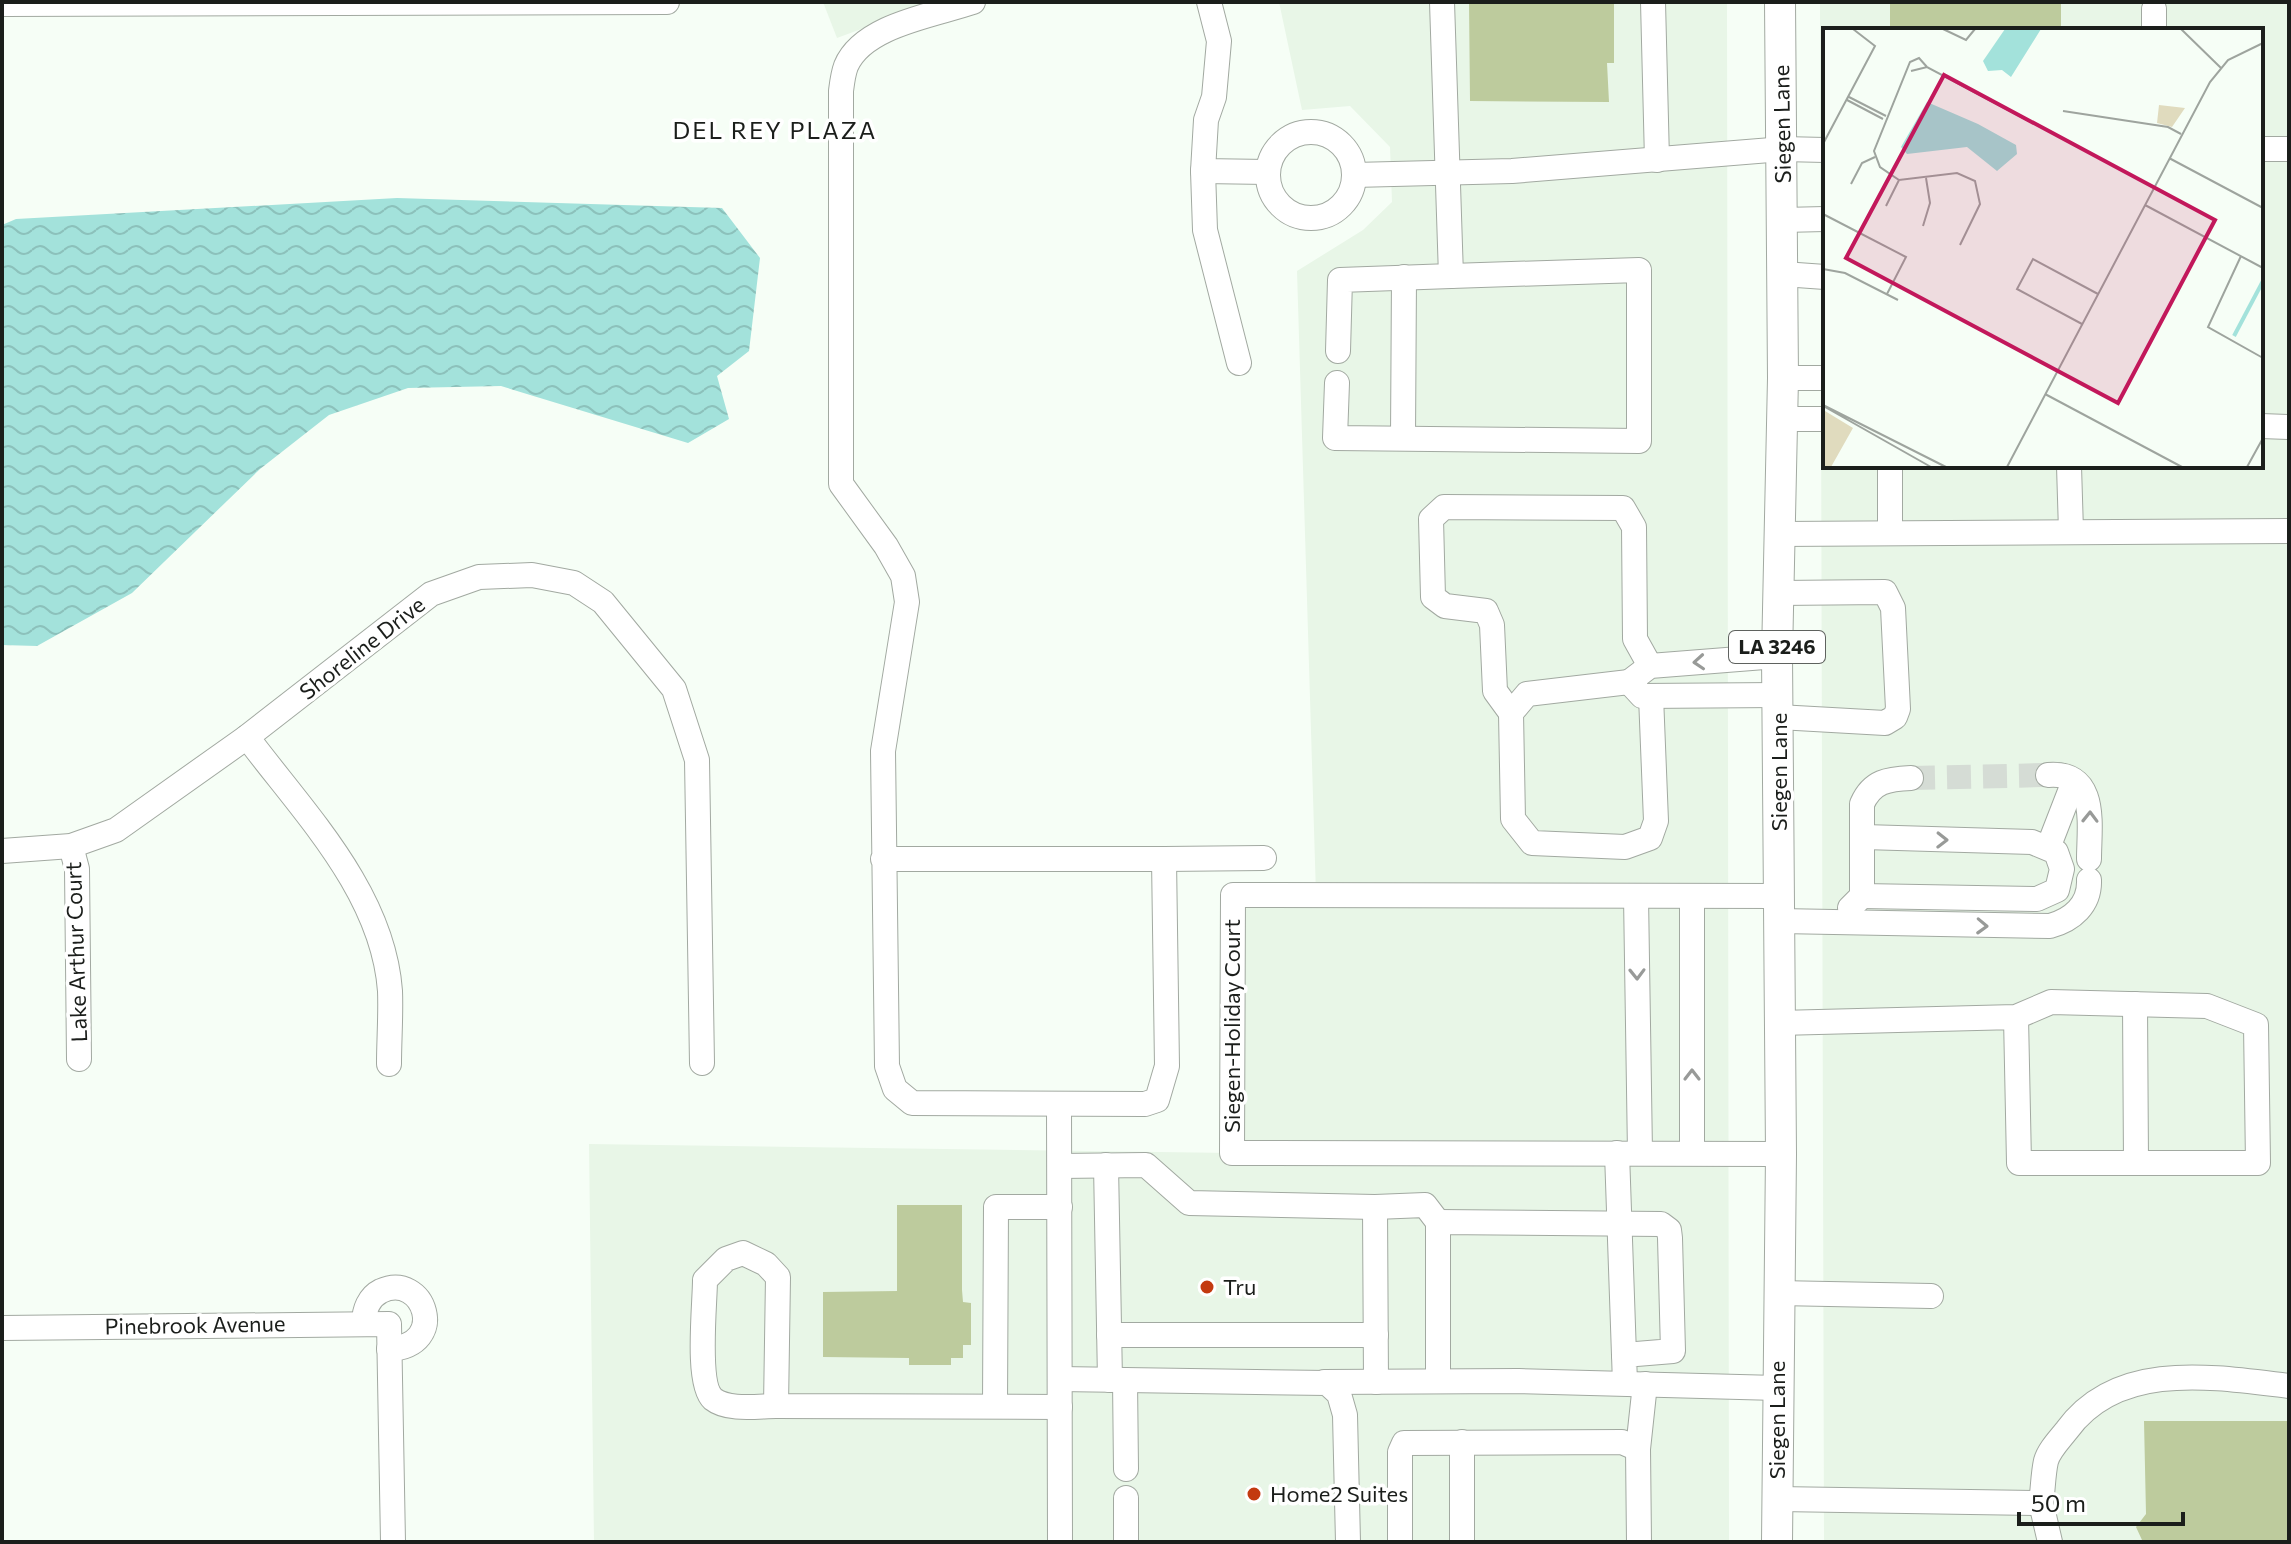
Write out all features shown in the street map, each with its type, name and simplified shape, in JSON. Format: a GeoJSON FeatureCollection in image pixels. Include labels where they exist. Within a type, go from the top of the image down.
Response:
{"type":"FeatureCollection","features":[{"type":"Feature","properties":{"kind":"main road","name":"Siegen Lane"},"geometry":{"type":"LineString","coordinates":[[1777,1542],[1777,1293],[1781,1154],[1777,656],[1783,419],[1780,2]]}},
{"type":"Feature","properties":{"kind":"street"},"geometry":{"type":"LineString","coordinates":[[2,4],[667,2]]}},
{"type":"Feature","properties":{"kind":"street"},"geometry":{"type":"LineString","coordinates":[[973,2],[884,32],[861,46],[846,65],[841,91],[841,484],[903,576],[907,602],[883,751],[887,1066],[895,1089],[912,1103],[1145,1104],[1157,1100],[1167,1066],[1164,859]]}},
{"type":"Feature","properties":{"kind":"street"},"geometry":{"type":"LineString","coordinates":[[1209,2],[1219,41],[1214,97],[1206,120],[1203,171],[1205,230],[1239,363]]}},
{"type":"Feature","properties":{"kind":"street"},"geometry":{"type":"LineString","coordinates":[[1442,2],[1451,276]]}},
{"type":"Feature","properties":{"kind":"street"},"geometry":{"type":"LineString","coordinates":[[1653,2],[1657,160]]}},
{"type":"Feature","properties":{"kind":"street"},"geometry":{"type":"LineString","coordinates":[[1304,132],[1320,132],[1345,147],[1354,175],[1352,188],[1336,210],[1310,218],[1284,210],[1275,199],[1267,172],[1278,145],[1304,132]]}},
{"type":"Feature","properties":{"kind":"street"},"geometry":{"type":"LineString","coordinates":[[1354,175],[1446,173],[1783,149],[1823,150]]}},
{"type":"Feature","properties":{"kind":"street"},"geometry":{"type":"LineString","coordinates":[[2263,149],[2289,149]]}},
{"type":"Feature","properties":{"kind":"street"},"geometry":{"type":"LineString","coordinates":[[1203,171],[1267,172]]}},
{"type":"Feature","properties":{"kind":"street"},"geometry":{"type":"LineString","coordinates":[[1783,220],[1823,219]]}},
{"type":"Feature","properties":{"kind":"street"},"geometry":{"type":"LineString","coordinates":[[1337,383],[1335,438],[1639,441],[1639,270],[1340,280],[1338,351]]}},
{"type":"Feature","properties":{"kind":"street"},"geometry":{"type":"LineString","coordinates":[[1783,274],[1823,277]]}},
{"type":"Feature","properties":{"kind":"street"},"geometry":{"type":"LineString","coordinates":[[1403,437],[1404,277]]}},
{"type":"Feature","properties":{"kind":"street"},"geometry":{"type":"LineString","coordinates":[[1783,378],[1823,378]]}},
{"type":"Feature","properties":{"kind":"street"},"geometry":{"type":"LineString","coordinates":[[1783,419],[1823,419]]}},
{"type":"Feature","properties":{"kind":"street"},"geometry":{"type":"LineString","coordinates":[[2263,426],[2289,427]]}},
{"type":"Feature","properties":{"kind":"street"},"geometry":{"type":"LineString","coordinates":[[1890,468],[1890,532]]}},
{"type":"Feature","properties":{"kind":"street"},"geometry":{"type":"LineString","coordinates":[[2069,468],[2071,531]]}},
{"type":"Feature","properties":{"kind":"street"},"geometry":{"type":"LineString","coordinates":[[1650,666],[1635,639],[1634,527],[1623,508],[1444,507],[1431,519],[1433,597],[1445,606],[1486,611],[1492,625],[1495,691],[1511,713],[1513,819],[1532,843],[1625,847],[1650,838],[1656,821],[1651,696]]}},
{"type":"Feature","properties":{"kind":"street"},"geometry":{"type":"LineString","coordinates":[[1778,534],[2289,531]]}},
{"type":"Feature","properties":{"kind":"street","name":"Shoreline Drive"},"geometry":{"type":"LineString","coordinates":[[2,851],[71,846],[116,830],[247,737],[431,594],[479,577],[532,575],[574,583],[603,602],[674,689],[697,760],[702,1063]]}},
{"type":"Feature","properties":{"kind":"street"},"geometry":{"type":"LineString","coordinates":[[1629,682],[1642,696],[1778,706],[1885,723],[1895,717],[1898,709],[1893,608],[1885,592],[1778,593]]}},
{"type":"Feature","properties":{"kind":"street"},"geometry":{"type":"LineString","coordinates":[[1511,713],[1527,694],[1629,682],[1650,666],[1777,656]]}},
{"type":"Feature","properties":{"kind":"street"},"geometry":{"type":"LineString","coordinates":[[247,737],[357,886],[378,939],[390,989],[389,1064]]}},
{"type":"Feature","properties":{"kind":"street"},"geometry":{"type":"LineString","coordinates":[[2048,775],[2074,781],[2048,848]]}},
{"type":"Feature","properties":{"kind":"street"},"geometry":{"type":"LineString","coordinates":[[1862,896],[1862,804],[1868,790],[1892,778],[1911,778]]}},
{"type":"Feature","properties":{"kind":"street","name":"Siegen-Holiday Court"},"geometry":{"type":"LineString","coordinates":[[1781,1154],[1232,1153],[1233,895],[1692,896],[1780,908],[1848,922],[2050,926],[2073,917],[2082,906],[2089,870],[2090,800],[2074,781]]}},
{"type":"Feature","properties":{"kind":"street"},"geometry":{"type":"LineString","coordinates":[[1848,922],[1850,907],[1862,896],[2037,899],[2057,890],[2062,869],[2056,852],[2032,842],[1864,837]]}},
{"type":"Feature","properties":{"kind":"street","name":"Lake Arthur Court"},"geometry":{"type":"LineString","coordinates":[[71,846],[77,869],[79,1059]]}},
{"type":"Feature","properties":{"kind":"street"},"geometry":{"type":"LineString","coordinates":[[883,859],[1264,858]]}},
{"type":"Feature","properties":{"kind":"street"},"geometry":{"type":"LineString","coordinates":[[1636,896],[1628,1153],[1619,1222],[1624,1355],[1635,1384],[1639,1542]]}},
{"type":"Feature","properties":{"kind":"street"},"geometry":{"type":"LineString","coordinates":[[1692,896],[1692,1153]]}},
{"type":"Feature","properties":{"kind":"street"},"geometry":{"type":"LineString","coordinates":[[1779,1023],[2016,1017],[2051,1002],[2207,1006],[2256,1025],[2258,1163],[2019,1163],[2016,1017]]}},
{"type":"Feature","properties":{"kind":"street"},"geometry":{"type":"LineString","coordinates":[[2135,1004],[2136,1163]]}},
{"type":"Feature","properties":{"kind":"street"},"geometry":{"type":"LineString","coordinates":[[1059,1104],[1060,1542]]}},
{"type":"Feature","properties":{"kind":"street"},"geometry":{"type":"LineString","coordinates":[[1106,1165],[1109,1335],[1118,1380],[1126,1469]]}},
{"type":"Feature","properties":{"kind":"street"},"geometry":{"type":"LineString","coordinates":[[1060,1166],[1146,1165],[1189,1203],[1375,1207],[1425,1205],[1438,1222],[1438,1381]]}},
{"type":"Feature","properties":{"kind":"street"},"geometry":{"type":"LineString","coordinates":[[995,1406],[996,1207],[1060,1207]]}},
{"type":"Feature","properties":{"kind":"street"},"geometry":{"type":"LineString","coordinates":[[1375,1207],[1376,1382]]}},
{"type":"Feature","properties":{"kind":"street"},"geometry":{"type":"LineString","coordinates":[[1438,1222],[1661,1224],[1669,1230],[1670,1238],[1673,1351],[1624,1355]]}},
{"type":"Feature","properties":{"kind":"street"},"geometry":{"type":"LineString","coordinates":[[776,1406],[778,1277],[766,1264],[743,1253],[726,1259],[705,1280],[704,1382],[713,1399],[729,1406],[1060,1407]]}},
{"type":"Feature","properties":{"kind":"street"},"geometry":{"type":"LineString","coordinates":[[364,1323],[371,1300],[384,1290],[400,1288],[415,1295],[424,1309],[422,1333],[410,1345],[389,1349],[393,1542]]}},
{"type":"Feature","properties":{"kind":"street"},"geometry":{"type":"LineString","coordinates":[[1777,1293],[1931,1296]]}},
{"type":"Feature","properties":{"kind":"street","name":"Pinebrook Avenue"},"geometry":{"type":"LineString","coordinates":[[2,1328],[389,1324],[389,1349]]}},
{"type":"Feature","properties":{"kind":"street"},"geometry":{"type":"LineString","coordinates":[[1109,1335],[1376,1335]]}},
{"type":"Feature","properties":{"kind":"street"},"geometry":{"type":"LineString","coordinates":[[2050,1542],[2041,1503],[2047,1457],[2078,1415],[2120,1386],[2173,1378],[2216,1377],[2289,1386]]}},
{"type":"Feature","properties":{"kind":"street"},"geometry":{"type":"LineString","coordinates":[[1060,1379],[1438,1381],[1777,1388]]}},
{"type":"Feature","properties":{"kind":"street"},"geometry":{"type":"LineString","coordinates":[[1324,1382],[1339,1394],[1345,1415],[1348,1542]]}},
{"type":"Feature","properties":{"kind":"street"},"geometry":{"type":"LineString","coordinates":[[1462,1442],[1462,1542]]}},
{"type":"Feature","properties":{"kind":"street"},"geometry":{"type":"LineString","coordinates":[[1400,1542],[1400,1452],[1404,1443],[1622,1442],[1638,1449]]}},
{"type":"Feature","properties":{"kind":"street"},"geometry":{"type":"LineString","coordinates":[[1126,1498],[1126,1542]]}},
{"type":"Feature","properties":{"kind":"street"},"geometry":{"type":"LineString","coordinates":[[1777,1499],[2041,1503]]}},
{"type":"Feature","properties":{"kind":"shaded area"},"geometry":{"type":"Polygon","coordinates":[[[823,2],[934,2],[837,38],[823,2]]]}},
{"type":"Feature","properties":{"kind":"shaded area"},"geometry":{"type":"Polygon","coordinates":[[[1279,2],[1727,2],[1729,1542],[594,1542],[589,1144],[1231,1153],[1233,895],[1316,895],[1297,271],[1363,230],[1392,202],[1390,147],[1350,106],[1302,110],[1279,2]]]}},
{"type":"Feature","properties":{"kind":"shaded area"},"geometry":{"type":"Polygon","coordinates":[[[1820,2],[2289,2],[2289,1542],[1824,1542],[1820,2]]]}},
{"type":"Feature","properties":{"kind":"water"},"geometry":{"type":"Polygon","coordinates":[[[397,198],[722,208],[760,258],[749,351],[717,376],[729,419],[688,443],[501,386],[408,388],[329,415],[260,469],[132,593],[37,646],[2,645],[2,225],[16,219],[397,198]]]}},
{"type":"Feature","properties":{"kind":"building"},"geometry":{"type":"Polygon","coordinates":[[[1469,2],[1614,2],[1614,63],[1607,63],[1609,102],[1470,101],[1469,2]]]}},
{"type":"Feature","properties":{"kind":"building"},"geometry":{"type":"Polygon","coordinates":[[[1890,3],[2061,3],[2061,28],[1890,28],[1890,3]]]}},
{"type":"Feature","properties":{"kind":"building"},"geometry":{"type":"Polygon","coordinates":[[[897,1205],[962,1205],[962,1290],[963,1302],[971,1303],[971,1345],[963,1345],[963,1358],[951,1358],[951,1365],[909,1365],[909,1358],[823,1357],[823,1292],[897,1291],[897,1205]]]}},
{"type":"Feature","properties":{"kind":"building"},"geometry":{"type":"Polygon","coordinates":[[[2144,1421],[2289,1421],[2289,1542],[2142,1540],[2136,1527],[2146,1514],[2144,1421]]]}},
{"type":"Feature","properties":{"kind":"tunnel"},"geometry":{"type":"LineString","coordinates":[[1911,778],[2048,775]]}},
{"type":"Feature","properties":{"kind":"place","name":"Tru"},"geometry":{"type":"Point","coordinates":[1207,1287]}},
{"type":"Feature","properties":{"kind":"place","name":"Home2 Suites"},"geometry":{"type":"Point","coordinates":[1254,1494]}},
{"type":"Feature","properties":{"kind":"district","name":"DEL REY PLAZA"},"geometry":{"type":"Point","coordinates":[775,131]}}]}
